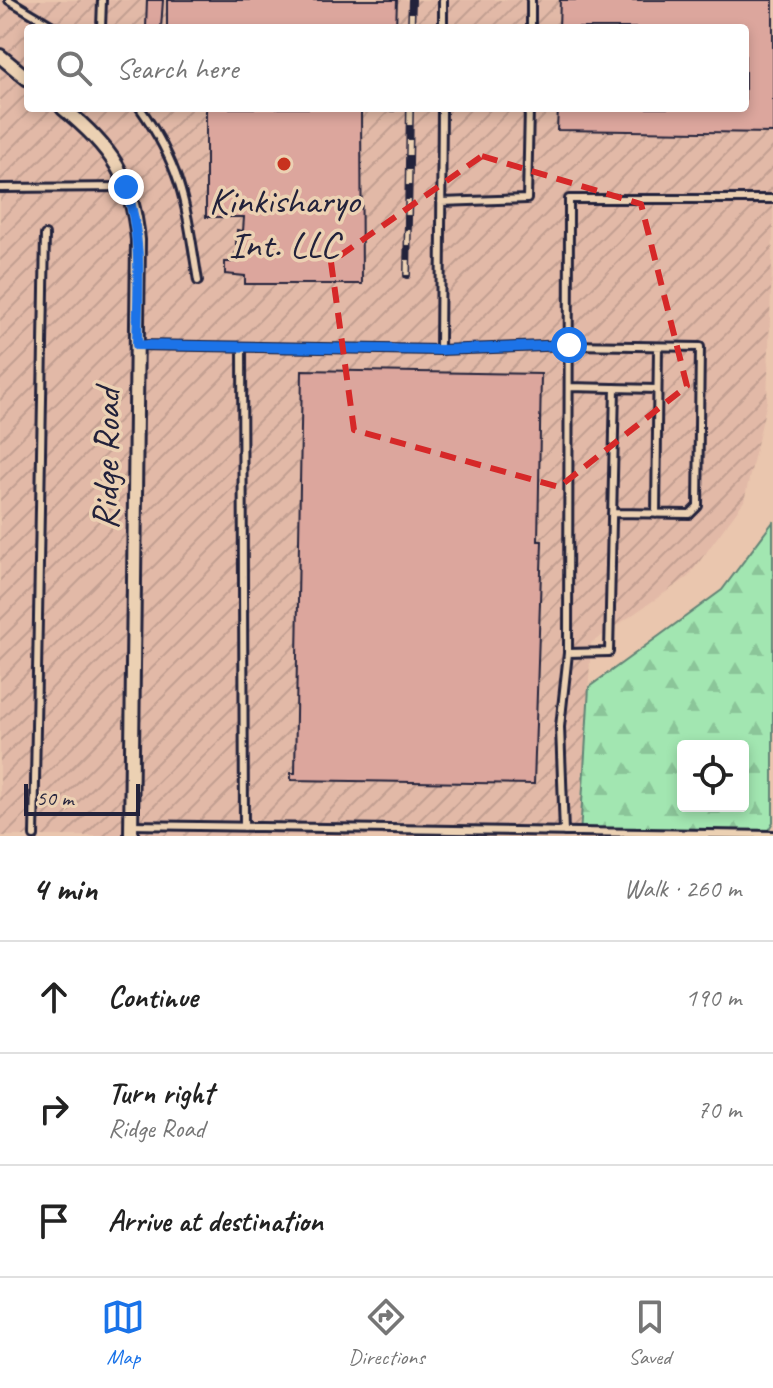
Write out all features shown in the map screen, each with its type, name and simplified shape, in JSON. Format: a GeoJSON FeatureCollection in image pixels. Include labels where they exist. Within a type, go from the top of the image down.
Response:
{"type":"FeatureCollection","features":[{"type":"Feature","properties":{"kind":"street"},"geometry":{"type":"LineString","coordinates":[[0,56],[24,76]]}},
{"type":"Feature","properties":{"kind":"street","name":"Ridge Road"},"geometry":{"type":"LineString","coordinates":[[68,112],[98,136],[114,158],[136,216],[131,831]]}},
{"type":"Feature","properties":{"kind":"lane"},"geometry":{"type":"LineString","coordinates":[[9,0],[49,24]]}},
{"type":"Feature","properties":{"kind":"lane"},"geometry":{"type":"LineString","coordinates":[[101,24],[102,0]]}},
{"type":"Feature","properties":{"kind":"lane"},"geometry":{"type":"LineString","coordinates":[[443,0],[443,24]]}},
{"type":"Feature","properties":{"kind":"lane"},"geometry":{"type":"LineString","coordinates":[[531,0],[531,24]]}},
{"type":"Feature","properties":{"kind":"lane"},"geometry":{"type":"LineString","coordinates":[[143,112],[163,141],[184,190],[198,281]]}},
{"type":"Feature","properties":{"kind":"lane"},"geometry":{"type":"LineString","coordinates":[[440,350],[442,112]]}},
{"type":"Feature","properties":{"kind":"lane"},"geometry":{"type":"LineString","coordinates":[[441,202],[527,199],[529,112]]}},
{"type":"Feature","properties":{"kind":"lane"},"geometry":{"type":"LineString","coordinates":[[0,188],[126,187]]}},
{"type":"Feature","properties":{"kind":"lane"},"geometry":{"type":"LineString","coordinates":[[564,832],[560,727],[568,653],[569,199],[773,199]]}},
{"type":"Feature","properties":{"kind":"lane"},"geometry":{"type":"LineString","coordinates":[[34,836],[45,235]]}},
{"type":"Feature","properties":{"kind":"lane"},"geometry":{"type":"LineString","coordinates":[[137,345],[440,350],[569,345],[700,347],[698,506],[690,514],[612,513]]}},
{"type":"Feature","properties":{"kind":"lane"},"geometry":{"type":"LineString","coordinates":[[242,347],[244,827]]}},
{"type":"Feature","properties":{"kind":"lane"},"geometry":{"type":"LineString","coordinates":[[656,514],[658,347]]}},
{"type":"Feature","properties":{"kind":"lane"},"geometry":{"type":"LineString","coordinates":[[569,387],[657,389]]}},
{"type":"Feature","properties":{"kind":"lane"},"geometry":{"type":"LineString","coordinates":[[568,653],[609,652],[615,388]]}},
{"type":"Feature","properties":{"kind":"lane"},"geometry":{"type":"LineString","coordinates":[[131,831],[244,827],[773,835]]}},
{"type":"Feature","properties":{"kind":"highlighted area"},"geometry":{"type":"Polygon","coordinates":[[[482,156],[641,204],[687,386],[559,487],[354,430],[331,262],[482,156]]]}},
{"type":"Feature","properties":{"kind":"shaded area"},"geometry":{"type":"Polygon","coordinates":[[[0,0],[773,0],[773,235],[767,401],[744,501],[688,577],[591,643],[580,836],[0,836],[0,0]]]}},
{"type":"Feature","properties":{"kind":"green space"},"geometry":{"type":"Polygon","coordinates":[[[773,522],[773,822],[765,836],[580,836],[589,687],[722,590],[773,522]]]}},
{"type":"Feature","properties":{"kind":"building"},"geometry":{"type":"Polygon","coordinates":[[[147,0],[163,0],[161,24],[146,24],[147,0]]]}},
{"type":"Feature","properties":{"kind":"building"},"geometry":{"type":"Polygon","coordinates":[[[167,0],[397,0],[396,24],[167,24],[167,0]]]}},
{"type":"Feature","properties":{"kind":"building"},"geometry":{"type":"Polygon","coordinates":[[[560,0],[773,0],[773,133],[557,130],[558,112],[749,112],[749,24],[559,24],[560,0]]]}},
{"type":"Feature","properties":{"kind":"building","name":"Kinkisharyo Int. LLC"},"geometry":{"type":"Polygon","coordinates":[[[206,112],[361,112],[362,284],[245,284],[245,276],[225,274],[225,262],[234,262],[235,253],[243,254],[244,244],[236,244],[237,230],[243,231],[244,217],[206,217],[206,112]]]}},
{"type":"Feature","properties":{"kind":"building"},"geometry":{"type":"Polygon","coordinates":[[[302,370],[541,374],[538,541],[542,541],[534,784],[291,780],[291,773],[295,773],[302,370]]]}},
{"type":"Feature","properties":{"kind":"railway"},"geometry":{"type":"LineString","coordinates":[[411,24],[412,0]]}},
{"type":"Feature","properties":{"kind":"railway"},"geometry":{"type":"LineString","coordinates":[[407,275],[410,112]]}},
{"type":"Feature","properties":{"kind":"place","name":"Kinkisharyo Int. LLC"},"geometry":{"type":"Point","coordinates":[284,164]}},
{"type":"Feature","properties":{"kind":"route"},"geometry":{"type":"LineString","coordinates":[[126,187],[136,216],[138,240],[137,345],[440,350],[569,345]]}}]}
